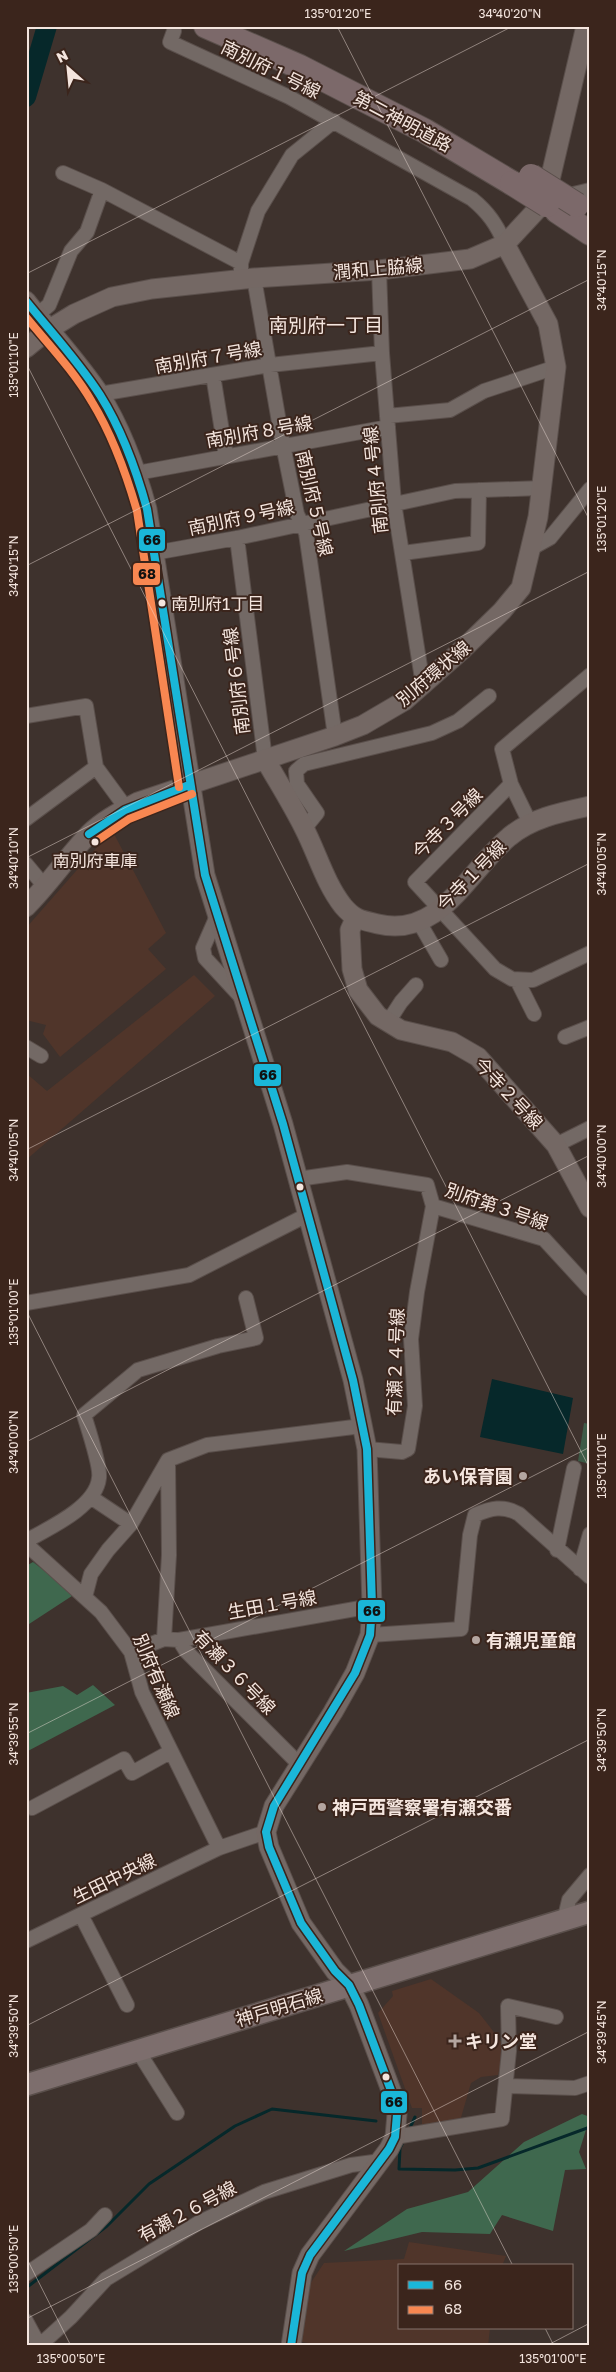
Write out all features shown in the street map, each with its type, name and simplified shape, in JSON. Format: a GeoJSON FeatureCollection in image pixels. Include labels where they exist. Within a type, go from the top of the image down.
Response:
{"type":"FeatureCollection","features":[{"type":"Feature","properties":{"kind":"highway","name":"第二神明道路"},"geometry":{"type":"LineString","coordinates":[[206,26],[300,67],[521,180],[572,204],[590,233]]}},
{"type":"Feature","properties":{"kind":"highway","name":"第二神明道路"},"geometry":{"type":"LineString","coordinates":[[247,26],[308,53],[430,117],[521,180]]}},
{"type":"Feature","properties":{"kind":"main road","name":"神戸明石線"},"geometry":{"type":"LineString","coordinates":[[26,2085],[590,1912]]}},
{"type":"Feature","properties":{"kind":"street","name":"南別府１号線"},"geometry":{"type":"LineString","coordinates":[[174,31],[170,42],[289,97],[472,199],[487,212],[498,228],[504,244]]}},
{"type":"Feature","properties":{"kind":"street"},"geometry":{"type":"LineString","coordinates":[[572,204],[586,35]]}},
{"type":"Feature","properties":{"kind":"street"},"geometry":{"type":"LineString","coordinates":[[63,173],[102,190],[245,273],[258,212],[292,155],[334,121]]}},
{"type":"Feature","properties":{"kind":"street"},"geometry":{"type":"LineString","coordinates":[[102,190],[86,232],[71,251],[49,305],[32,308],[100,394],[121,434],[137,473],[147,509],[189,785],[205,876],[298,1180],[353,1380],[367,1449],[372,1606],[370,1635],[355,1673],[301,1766],[274,1806],[266,1832],[269,1847],[301,1923],[335,1971],[349,1985],[359,2005],[392,2094],[397,2114],[395,2137],[382,2161],[310,2255],[302,2273],[291,2346]]}},
{"type":"Feature","properties":{"kind":"street","name":"潤和上脇線"},"geometry":{"type":"LineString","coordinates":[[26,348],[48,330],[74,314],[112,297],[245,273],[379,270],[470,259],[504,244],[572,204]]}},
{"type":"Feature","properties":{"kind":"street","name":"別府環状線"},"geometry":{"type":"LineString","coordinates":[[26,907],[46,888],[89,834],[126,808],[364,725],[404,701],[496,618],[522,588],[532,548],[542,488],[556,367],[548,324],[504,244]]}},
{"type":"Feature","properties":{"kind":"street","name":"南別府４号線"},"geometry":{"type":"LineString","coordinates":[[379,270],[382,353],[394,503],[423,685]]}},
{"type":"Feature","properties":{"kind":"street","name":"南別府５号線"},"geometry":{"type":"LineString","coordinates":[[245,273],[270,365],[297,514],[303,523],[335,736]]}},
{"type":"Feature","properties":{"kind":"street","name":"南別府７号線"},"geometry":{"type":"LineString","coordinates":[[100,394],[270,365],[382,353]]}},
{"type":"Feature","properties":{"kind":"street","name":"南別府８号線"},"geometry":{"type":"LineString","coordinates":[[137,473],[450,410],[484,391],[556,367]]}},
{"type":"Feature","properties":{"kind":"street"},"geometry":{"type":"LineString","coordinates":[[213,375],[226,456]]}},
{"type":"Feature","properties":{"kind":"street","name":"南別府９号線"},"geometry":{"type":"LineString","coordinates":[[154,553],[238,538],[455,491],[542,488]]}},
{"type":"Feature","properties":{"kind":"street"},"geometry":{"type":"LineString","coordinates":[[532,548],[550,538],[590,489]]}},
{"type":"Feature","properties":{"kind":"street"},"geometry":{"type":"LineString","coordinates":[[402,553],[478,543],[479,490]]}},
{"type":"Feature","properties":{"kind":"street","name":"南別府６号線"},"geometry":{"type":"LineString","coordinates":[[238,538],[264,759]]}},
{"type":"Feature","properties":{"kind":"street"},"geometry":{"type":"LineString","coordinates":[[530,823],[511,784],[502,750],[590,675]]}},
{"type":"Feature","properties":{"kind":"street"},"geometry":{"type":"LineString","coordinates":[[304,828],[317,813],[297,784],[296,772],[304,764],[432,733],[458,721],[489,696]]}},
{"type":"Feature","properties":{"kind":"street"},"geometry":{"type":"LineString","coordinates":[[26,716],[86,706],[96,767],[126,808]]}},
{"type":"Feature","properties":{"kind":"street"},"geometry":{"type":"LineString","coordinates":[[264,759],[304,828],[335,894],[355,919]]}},
{"type":"Feature","properties":{"kind":"street"},"geometry":{"type":"LineString","coordinates":[[26,819],[96,767]]}},
{"type":"Feature","properties":{"kind":"street","name":"今寺３号線"},"geometry":{"type":"LineString","coordinates":[[441,910],[415,882],[511,784]]}},
{"type":"Feature","properties":{"kind":"street","name":"今寺１号線"},"geometry":{"type":"LineString","coordinates":[[355,919],[392,928],[419,922],[441,910],[509,837],[530,823],[561,812],[590,806]]}},
{"type":"Feature","properties":{"kind":"street"},"geometry":{"type":"LineString","coordinates":[[26,864],[46,888]]}},
{"type":"Feature","properties":{"kind":"street"},"geometry":{"type":"LineString","coordinates":[[441,910],[495,969],[512,980],[533,980],[590,953]]}},
{"type":"Feature","properties":{"kind":"street","name":"今寺２号線"},"geometry":{"type":"LineString","coordinates":[[355,919],[350,930],[352,969],[358,990],[378,1016],[401,1030],[452,1042],[478,1057],[556,1145],[590,1208]]}},
{"type":"Feature","properties":{"kind":"street"},"geometry":{"type":"LineString","coordinates":[[419,922],[440,960]]}},
{"type":"Feature","properties":{"kind":"street"},"geometry":{"type":"LineString","coordinates":[[517,980],[534,1014]]}},
{"type":"Feature","properties":{"kind":"street"},"geometry":{"type":"LineString","coordinates":[[388,1022],[401,1002],[416,986]]}},
{"type":"Feature","properties":{"kind":"street"},"geometry":{"type":"LineString","coordinates":[[565,1037],[590,1027]]}},
{"type":"Feature","properties":{"kind":"street"},"geometry":{"type":"LineString","coordinates":[[26,1047],[41,1056]]}},
{"type":"Feature","properties":{"kind":"street"},"geometry":{"type":"LineString","coordinates":[[556,1145],[590,1128]]}},
{"type":"Feature","properties":{"kind":"street","name":"別府第３号線"},"geometry":{"type":"LineString","coordinates":[[298,1180],[347,1172],[427,1185],[433,1206],[544,1239],[590,1289]]}},
{"type":"Feature","properties":{"kind":"street","name":"有瀬２４号線"},"geometry":{"type":"LineString","coordinates":[[367,1449],[402,1452],[408,1449],[415,1406],[411,1339],[417,1292],[433,1206]]}},
{"type":"Feature","properties":{"kind":"street"},"geometry":{"type":"LineString","coordinates":[[26,1303],[189,1275],[307,1215]]}},
{"type":"Feature","properties":{"kind":"street"},"geometry":{"type":"LineString","coordinates":[[26,1543],[62,1521],[92,1498],[100,1477],[84,1415],[138,1370],[218,1346],[256,1338],[246,1298]]}},
{"type":"Feature","properties":{"kind":"street"},"geometry":{"type":"LineString","coordinates":[[85,1596],[91,1574],[108,1550],[132,1524],[168,1460],[207,1445],[362,1426]]}},
{"type":"Feature","properties":{"kind":"street"},"geometry":{"type":"LineString","coordinates":[[164,1639],[169,1556],[168,1460]]}},
{"type":"Feature","properties":{"kind":"street"},"geometry":{"type":"LineString","coordinates":[[557,1550],[574,1468]]}},
{"type":"Feature","properties":{"kind":"street"},"geometry":{"type":"LineString","coordinates":[[92,1498],[132,1524]]}},
{"type":"Feature","properties":{"kind":"street"},"geometry":{"type":"LineString","coordinates":[[370,1635],[461,1629],[470,1535],[475,1515],[492,1508],[509,1508],[519,1514],[557,1550],[585,1573]]}},
{"type":"Feature","properties":{"kind":"street"},"geometry":{"type":"LineString","coordinates":[[585,1573],[590,1534]]}},
{"type":"Feature","properties":{"kind":"street","name":"別府有瀬線"},"geometry":{"type":"LineString","coordinates":[[26,1543],[85,1596],[114,1628],[131,1652],[142,1692],[219,1848]]}},
{"type":"Feature","properties":{"kind":"street","name":"生田１号線"},"geometry":{"type":"LineString","coordinates":[[179,1640],[372,1606]]}},
{"type":"Feature","properties":{"kind":"street","name":"有瀬３６号線"},"geometry":{"type":"LineString","coordinates":[[131,1652],[164,1639],[179,1640],[186,1651],[301,1766]]}},
{"type":"Feature","properties":{"kind":"street"},"geometry":{"type":"LineString","coordinates":[[32,1808],[124,1759],[132,1773],[170,1752]]}},
{"type":"Feature","properties":{"kind":"street","name":"生田中央線"},"geometry":{"type":"LineString","coordinates":[[26,1941],[219,1848],[266,1832]]}},
{"type":"Feature","properties":{"kind":"street"},"geometry":{"type":"LineString","coordinates":[[564,1921],[569,1900],[590,1875]]}},
{"type":"Feature","properties":{"kind":"street"},"geometry":{"type":"LineString","coordinates":[[81,1915],[127,2005]]}},
{"type":"Feature","properties":{"kind":"street"},"geometry":{"type":"LineString","coordinates":[[395,2137],[502,2119],[510,2051],[508,2006],[556,2017]]}},
{"type":"Feature","properties":{"kind":"street"},"geometry":{"type":"LineString","coordinates":[[138,2051],[177,2113]]}},
{"type":"Feature","properties":{"kind":"street"},"geometry":{"type":"LineString","coordinates":[[506,2086],[575,2088],[590,2083]]}},
{"type":"Feature","properties":{"kind":"street","name":"有瀬２６号線"},"geometry":{"type":"LineString","coordinates":[[39,2346],[71,2317],[106,2278],[200,2222],[264,2192],[351,2165],[382,2161]]}},
{"type":"Feature","properties":{"kind":"street"},"geometry":{"type":"LineString","coordinates":[[26,2274],[91,2230],[105,2215]]}},
{"type":"Feature","properties":{"kind":"street"},"geometry":{"type":"LineString","coordinates":[[26,2321],[39,2346]]}},
{"type":"Feature","properties":{"kind":"shaded area"},"geometry":{"type":"Polygon","coordinates":[[[112,830],[166,933],[148,949],[166,969],[60,1057],[43,1034],[46,1025],[26,1020],[26,928],[112,830]]]}},
{"type":"Feature","properties":{"kind":"shaded area"},"geometry":{"type":"Polygon","coordinates":[[[194,975],[215,996],[26,1160],[26,1073],[47,1091],[194,975]]]}},
{"type":"Feature","properties":{"kind":"shaded area"},"geometry":{"type":"Polygon","coordinates":[[[431,1979],[479,2013],[501,2042],[501,2064],[498,2075],[481,2077],[471,2083],[460,2121],[422,2125],[422,2108],[412,2108],[378,2013],[393,1996],[392,1991],[431,1979]]]}},
{"type":"Feature","properties":{"kind":"shaded area"},"geometry":{"type":"Polygon","coordinates":[[[409,2242],[506,2256],[503,2264],[398,2264],[398,2330],[490,2330],[488,2346],[327,2346],[296,2341],[308,2287],[324,2263],[404,2259],[409,2242]]]}},
{"type":"Feature","properties":{"kind":"green space"},"geometry":{"type":"Polygon","coordinates":[[[584,1423],[590,1424],[590,1464],[578,1461],[584,1423]]]}},
{"type":"Feature","properties":{"kind":"green space"},"geometry":{"type":"Polygon","coordinates":[[[33,1562],[75,1594],[26,1626],[26,1566],[33,1562]]]}},
{"type":"Feature","properties":{"kind":"green space"},"geometry":{"type":"Polygon","coordinates":[[[93,1685],[115,1705],[26,1752],[26,1693],[63,1686],[77,1695],[93,1685]]]}},
{"type":"Feature","properties":{"kind":"green space"},"geometry":{"type":"Polygon","coordinates":[[[582,2114],[590,2117],[579,2152],[586,2169],[565,2170],[553,2231],[502,2215],[490,2234],[422,2232],[344,2251],[407,2209],[468,2192],[524,2142],[582,2114]]]}},
{"type":"Feature","properties":{"kind":"water"},"geometry":{"type":"Polygon","coordinates":[[[492,1379],[573,1398],[563,1454],[480,1437],[492,1379]]]}},
{"type":"Feature","properties":{"kind":"waterway"},"geometry":{"type":"LineString","coordinates":[[26,97],[47,26]]}},
{"type":"Feature","properties":{"kind":"waterway"},"geometry":{"type":"LineString","coordinates":[[26,2288],[107,2226],[149,2184],[235,2126],[272,2109],[376,2121]]}},
{"type":"Feature","properties":{"kind":"waterway"},"geometry":{"type":"LineString","coordinates":[[409,2130],[415,2117]]}},
{"type":"Feature","properties":{"kind":"waterway"},"geometry":{"type":"LineString","coordinates":[[404,2140],[400,2148],[399,2169],[455,2170],[478,2168],[590,2127]]}},
{"type":"Feature","properties":{"kind":"transit line","name":"66"},"geometry":{"type":"LineString","coordinates":[[26,301],[74,359],[108,408],[122,436],[143,494],[147,509],[205,875],[283,1124],[353,1380],[367,1449],[372,1606],[370,1635],[355,1673],[274,1806],[266,1832],[269,1847],[301,1923],[335,1971],[349,1985],[359,2005],[392,2093],[397,2114],[395,2137],[389,2149],[310,2255],[302,2273],[291,2346]]}},
{"type":"Feature","properties":{"kind":"transit line","name":"68"},"geometry":{"type":"LineString","coordinates":[[26,317],[69,369],[100,415],[113,441],[128,483],[137,511],[179,787]]}},
{"type":"Feature","properties":{"kind":"transit line","name":"66"},"geometry":{"type":"LineString","coordinates":[[89,834],[125,810],[189,785]]}},
{"type":"Feature","properties":{"kind":"transit line","name":"68"},"geometry":{"type":"LineString","coordinates":[[95,842],[129,819],[192,794]]}},
{"type":"Feature","properties":{"kind":"place","name":"南別府1丁目"},"geometry":{"type":"Point","coordinates":[162,603]}},
{"type":"Feature","properties":{"kind":"place","name":"南別府車庫"},"geometry":{"type":"Point","coordinates":[95,842]}},
{"type":"Feature","properties":{"kind":"place","name":"あい保育園"},"geometry":{"type":"Point","coordinates":[523,1476]}},
{"type":"Feature","properties":{"kind":"place","name":"有瀬児童館"},"geometry":{"type":"Point","coordinates":[476,1640]}},
{"type":"Feature","properties":{"kind":"place","name":"神戸西警察署有瀬交番"},"geometry":{"type":"Point","coordinates":[322,1807]}},
{"type":"Feature","properties":{"kind":"place","name":"キリン堂"},"geometry":{"type":"Point","coordinates":[455,2041]}},
{"type":"Feature","properties":{"kind":"district","name":"南別府一丁目"},"geometry":{"type":"Point","coordinates":[326,324]}}]}
